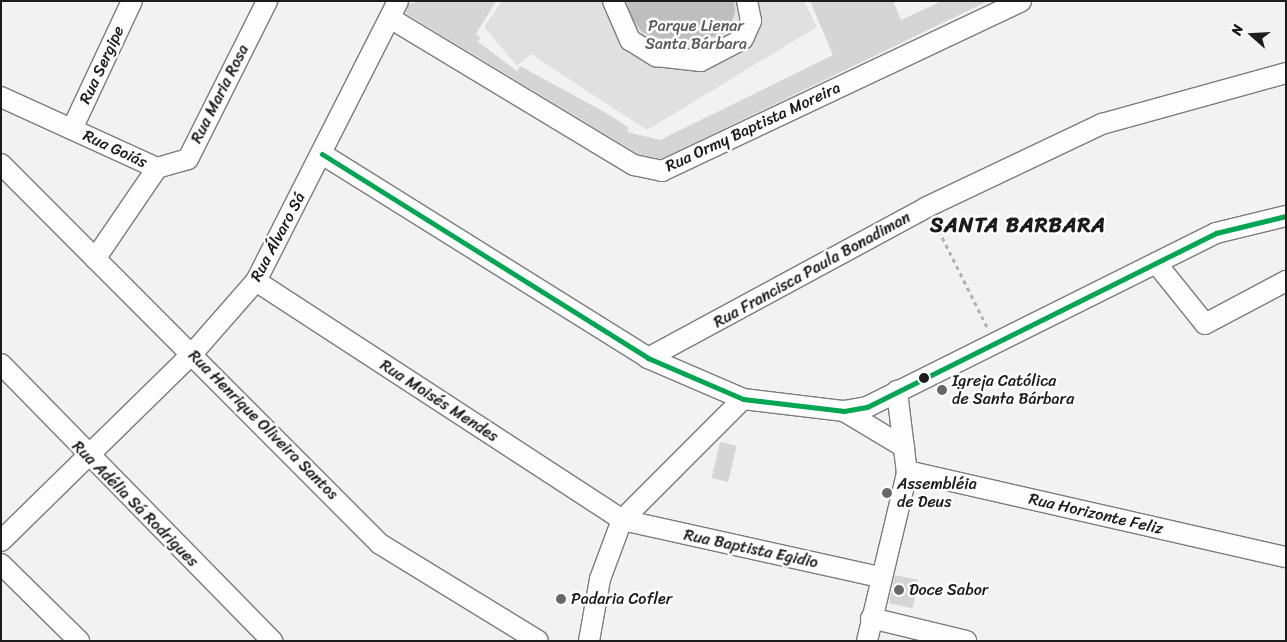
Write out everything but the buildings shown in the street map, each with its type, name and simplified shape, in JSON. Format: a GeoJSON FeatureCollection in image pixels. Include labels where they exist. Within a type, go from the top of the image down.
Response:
{"type":"FeatureCollection","features":[{"type":"Feature","properties":{"kind":"street","name":"Rua Sergipe"},"geometry":{"type":"LineString","coordinates":[[72,129],[132,1]]}},
{"type":"Feature","properties":{"kind":"street","name":"Rua Maria Rosa"},"geometry":{"type":"LineString","coordinates":[[157,168],[188,159],[267,1]]}},
{"type":"Feature","properties":{"kind":"street"},"geometry":{"type":"LineString","coordinates":[[614,1],[630,40],[656,56],[701,61],[744,39],[751,20],[747,1]]}},
{"type":"Feature","properties":{"kind":"street","name":"Rua Ormy Baptista Moreira"},"geometry":{"type":"LineString","coordinates":[[394,10],[634,165],[662,171],[1020,1]]}},
{"type":"Feature","properties":{"kind":"street","name":"Rua Álvaro Sá"},"geometry":{"type":"LineString","coordinates":[[1,541],[86,454],[192,354],[256,281],[394,10]]}},
{"type":"Feature","properties":{"kind":"street","name":"Rua Francisca Paula Bonadiman"},"geometry":{"type":"LineString","coordinates":[[648,358],[927,207],[1102,124],[1286,73]]}},
{"type":"Feature","properties":{"kind":"street","name":"Rua Goiás"},"geometry":{"type":"LineString","coordinates":[[1,97],[157,168],[95,259]]}},
{"type":"Feature","properties":{"kind":"street"},"geometry":{"type":"LineString","coordinates":[[322,154],[648,358],[743,399],[844,411],[868,406],[1216,233],[1285,217]]}},
{"type":"Feature","properties":{"kind":"street","name":"Rua Henrique Oliveira Santos"},"geometry":{"type":"LineString","coordinates":[[8,170],[380,544],[538,641]]}},
{"type":"Feature","properties":{"kind":"street"},"geometry":{"type":"LineString","coordinates":[[1156,263],[1205,324],[1286,281]]}},
{"type":"Feature","properties":{"kind":"street","name":"Rua Moisés Mendes"},"geometry":{"type":"LineString","coordinates":[[256,281],[622,520]]}},
{"type":"Feature","properties":{"kind":"street","name":"Rua Adélia Sá Rodrigues"},"geometry":{"type":"LineString","coordinates":[[1,364],[86,454],[272,641]]}},
{"type":"Feature","properties":{"kind":"street"},"geometry":{"type":"LineString","coordinates":[[867,641],[880,577],[907,471],[897,391]]}},
{"type":"Feature","properties":{"kind":"street"},"geometry":{"type":"LineString","coordinates":[[589,641],[600,579],[622,520],[743,399]]}},
{"type":"Feature","properties":{"kind":"street"},"geometry":{"type":"LineString","coordinates":[[844,411],[904,447]]}},
{"type":"Feature","properties":{"kind":"street","name":"Rua Horizonte Feliz"},"geometry":{"type":"LineString","coordinates":[[907,471],[1286,557]]}},
{"type":"Feature","properties":{"kind":"street","name":"Rua Baptista Egidio"},"geometry":{"type":"LineString","coordinates":[[622,520],[880,577]]}},
{"type":"Feature","properties":{"kind":"street"},"geometry":{"type":"LineString","coordinates":[[1,564],[79,641]]}},
{"type":"Feature","properties":{"kind":"street"},"geometry":{"type":"LineString","coordinates":[[871,618],[966,641]]}},
{"type":"Feature","properties":{"kind":"path"},"geometry":{"type":"LineString","coordinates":[[927,207],[995,343]]}},
{"type":"Feature","properties":{"kind":"green space","name":"Parque Lienar Santa Bárbara"},"geometry":{"type":"Polygon","coordinates":[[[502,1],[804,1],[817,27],[647,130],[531,54],[517,66],[484,27],[502,1]]]}},
{"type":"Feature","properties":{"kind":"shaded area"},"geometry":{"type":"Polygon","coordinates":[[[627,1],[734,1],[735,12],[730,27],[719,36],[670,42],[642,32],[629,14],[627,1]]]}},
{"type":"Feature","properties":{"kind":"transit line"},"geometry":{"type":"LineString","coordinates":[[322,154],[648,358],[743,399],[844,411],[867,407],[1216,233],[1286,216]]}},
{"type":"Feature","properties":{"kind":"place","name":"Igreja Católica de Santa Bárbara"},"geometry":{"type":"Point","coordinates":[942,390]}},
{"type":"Feature","properties":{"kind":"place","name":"Assembléia de Deus"},"geometry":{"type":"Point","coordinates":[887,493]}},
{"type":"Feature","properties":{"kind":"place","name":"Doce Sabor"},"geometry":{"type":"Point","coordinates":[899,590]}},
{"type":"Feature","properties":{"kind":"place","name":"Padaria Cofler"},"geometry":{"type":"Point","coordinates":[561,599]}},
{"type":"Feature","properties":{"kind":"district","name":"SANTA BARBARA"},"geometry":{"type":"Point","coordinates":[1018,225]}}]}
